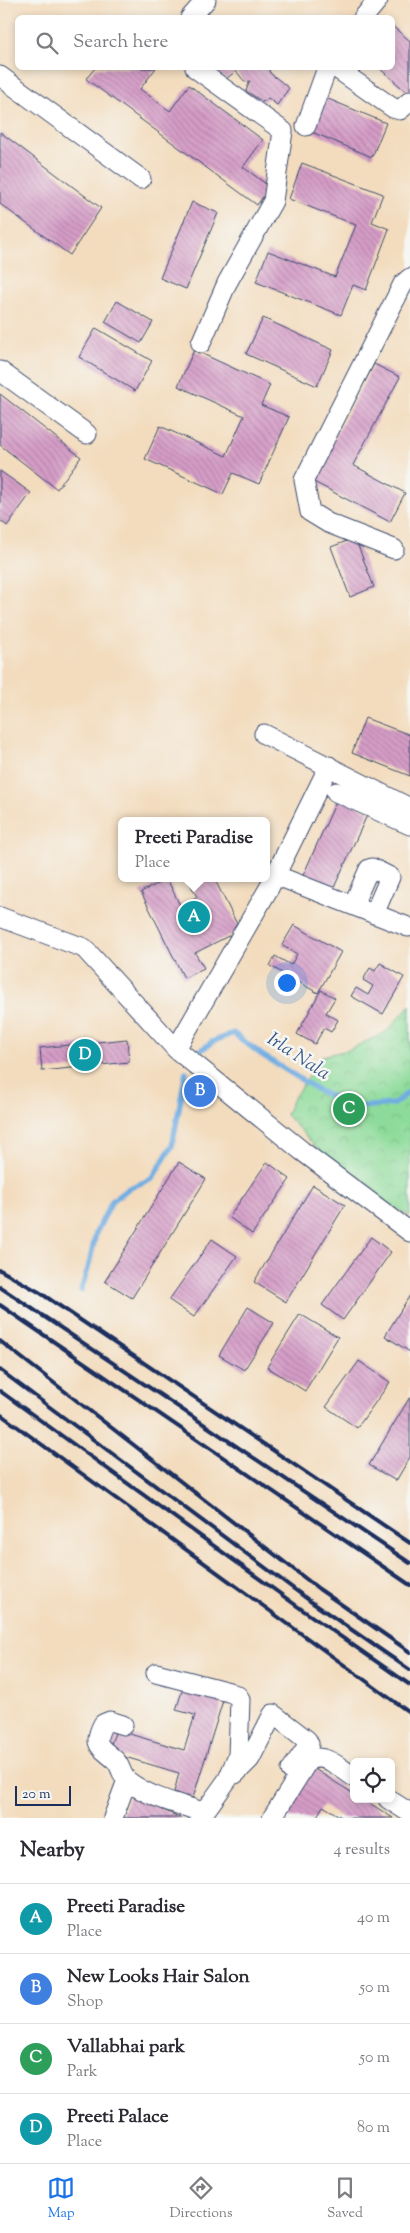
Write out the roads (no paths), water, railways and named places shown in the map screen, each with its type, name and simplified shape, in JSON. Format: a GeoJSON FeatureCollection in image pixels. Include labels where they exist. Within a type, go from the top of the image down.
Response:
{"type":"FeatureCollection","features":[{"type":"Feature","properties":{"kind":"street"},"geometry":{"type":"LineString","coordinates":[[193,15],[206,0]]}},
{"type":"Feature","properties":{"kind":"street"},"geometry":{"type":"LineString","coordinates":[[366,15],[378,0]]}},
{"type":"Feature","properties":{"kind":"street"},"geometry":{"type":"LineString","coordinates":[[198,70],[282,131],[273,201],[226,283],[201,343]]}},
{"type":"Feature","properties":{"kind":"street"},"geometry":{"type":"LineString","coordinates":[[306,126],[327,70]]}},
{"type":"Feature","properties":{"kind":"street"},"geometry":{"type":"LineString","coordinates":[[339,70],[393,108],[400,110],[410,101]]}},
{"type":"Feature","properties":{"kind":"street"},"geometry":{"type":"LineString","coordinates":[[0,76],[141,179]]}},
{"type":"Feature","properties":{"kind":"street"},"geometry":{"type":"LineString","coordinates":[[394,549],[328,523],[310,512],[304,480],[403,284],[410,278]]}},
{"type":"Feature","properties":{"kind":"street"},"geometry":{"type":"LineString","coordinates":[[0,371],[87,434]]}},
{"type":"Feature","properties":{"kind":"street"},"geometry":{"type":"LineString","coordinates":[[264,734],[410,808]]}},
{"type":"Feature","properties":{"kind":"street"},"geometry":{"type":"LineString","coordinates":[[176,1049],[275,875],[329,766]]}},
{"type":"Feature","properties":{"kind":"street"},"geometry":{"type":"LineString","coordinates":[[355,801],[363,783]]}},
{"type":"Feature","properties":{"kind":"street"},"geometry":{"type":"LineString","coordinates":[[336,792],[410,825]]}},
{"type":"Feature","properties":{"kind":"street"},"geometry":{"type":"LineString","coordinates":[[352,905],[369,869],[372,868],[390,877],[374,914]]}},
{"type":"Feature","properties":{"kind":"street"},"geometry":{"type":"LineString","coordinates":[[275,875],[408,927]]}},
{"type":"Feature","properties":{"kind":"street"},"geometry":{"type":"LineString","coordinates":[[0,917],[84,948],[176,1049],[302,1151],[410,1232]]}},
{"type":"Feature","properties":{"kind":"street"},"geometry":{"type":"LineString","coordinates":[[156,1673],[238,1696],[241,1703],[238,1756],[228,1780]]}},
{"type":"Feature","properties":{"kind":"street"},"geometry":{"type":"LineString","coordinates":[[123,1725],[110,1720],[103,1724],[98,1742],[99,1747],[117,1762],[127,1780],[159,1798],[201,1815],[228,1780],[250,1759],[273,1714],[300,1734],[309,1744],[291,1770]]}},
{"type":"Feature","properties":{"kind":"street"},"geometry":{"type":"LineString","coordinates":[[272,1818],[308,1761],[313,1758],[325,1759],[350,1775]]}},
{"type":"Feature","properties":{"kind":"street"},"geometry":{"type":"LineString","coordinates":[[113,1818],[127,1780]]}},
{"type":"Feature","properties":{"kind":"street"},"geometry":{"type":"LineString","coordinates":[[394,1803],[410,1813]]}},
{"type":"Feature","properties":{"kind":"waterway","name":"Irla Nala"},"geometry":{"type":"LineString","coordinates":[[200,1051],[212,1042],[233,1033],[262,1055],[321,1092],[357,1107],[394,1104],[410,1091]]}},
{"type":"Feature","properties":{"kind":"waterway","name":"Irla Nala"},"geometry":{"type":"LineString","coordinates":[[81,1290],[96,1233],[112,1201],[129,1188],[152,1179],[172,1146],[186,1072]]}},
{"type":"Feature","properties":{"kind":"railway"},"geometry":{"type":"LineString","coordinates":[[0,1270],[39,1292],[410,1543]]}},
{"type":"Feature","properties":{"kind":"railway"},"geometry":{"type":"LineString","coordinates":[[0,1287],[410,1563]]}},
{"type":"Feature","properties":{"kind":"railway"},"geometry":{"type":"LineString","coordinates":[[0,1305],[410,1585]]}},
{"type":"Feature","properties":{"kind":"railway"},"geometry":{"type":"LineString","coordinates":[[0,1341],[319,1589],[410,1652]]}},
{"type":"Feature","properties":{"kind":"railway"},"geometry":{"type":"LineString","coordinates":[[0,1370],[310,1601],[410,1670]]}},
{"type":"Feature","properties":{"kind":"railway"},"geometry":{"type":"LineString","coordinates":[[0,1391],[297,1606],[410,1685]]}},
{"type":"Feature","properties":{"kind":"railway"},"geometry":{"type":"LineString","coordinates":[[0,1414],[410,1713]]}},
{"type":"Feature","properties":{"kind":"place","name":"Preeti Paradise"},"geometry":{"type":"Point","coordinates":[194,917]}},
{"type":"Feature","properties":{"kind":"place","name":"Preeti Palace"},"geometry":{"type":"Point","coordinates":[85,1055]}},
{"type":"Feature","properties":{"kind":"place","name":"New Looks Hair Salon"},"geometry":{"type":"Point","coordinates":[200,1091]}},
{"type":"Feature","properties":{"kind":"place","name":"Vallabhai park"},"geometry":{"type":"Point","coordinates":[349,1109]}}]}
